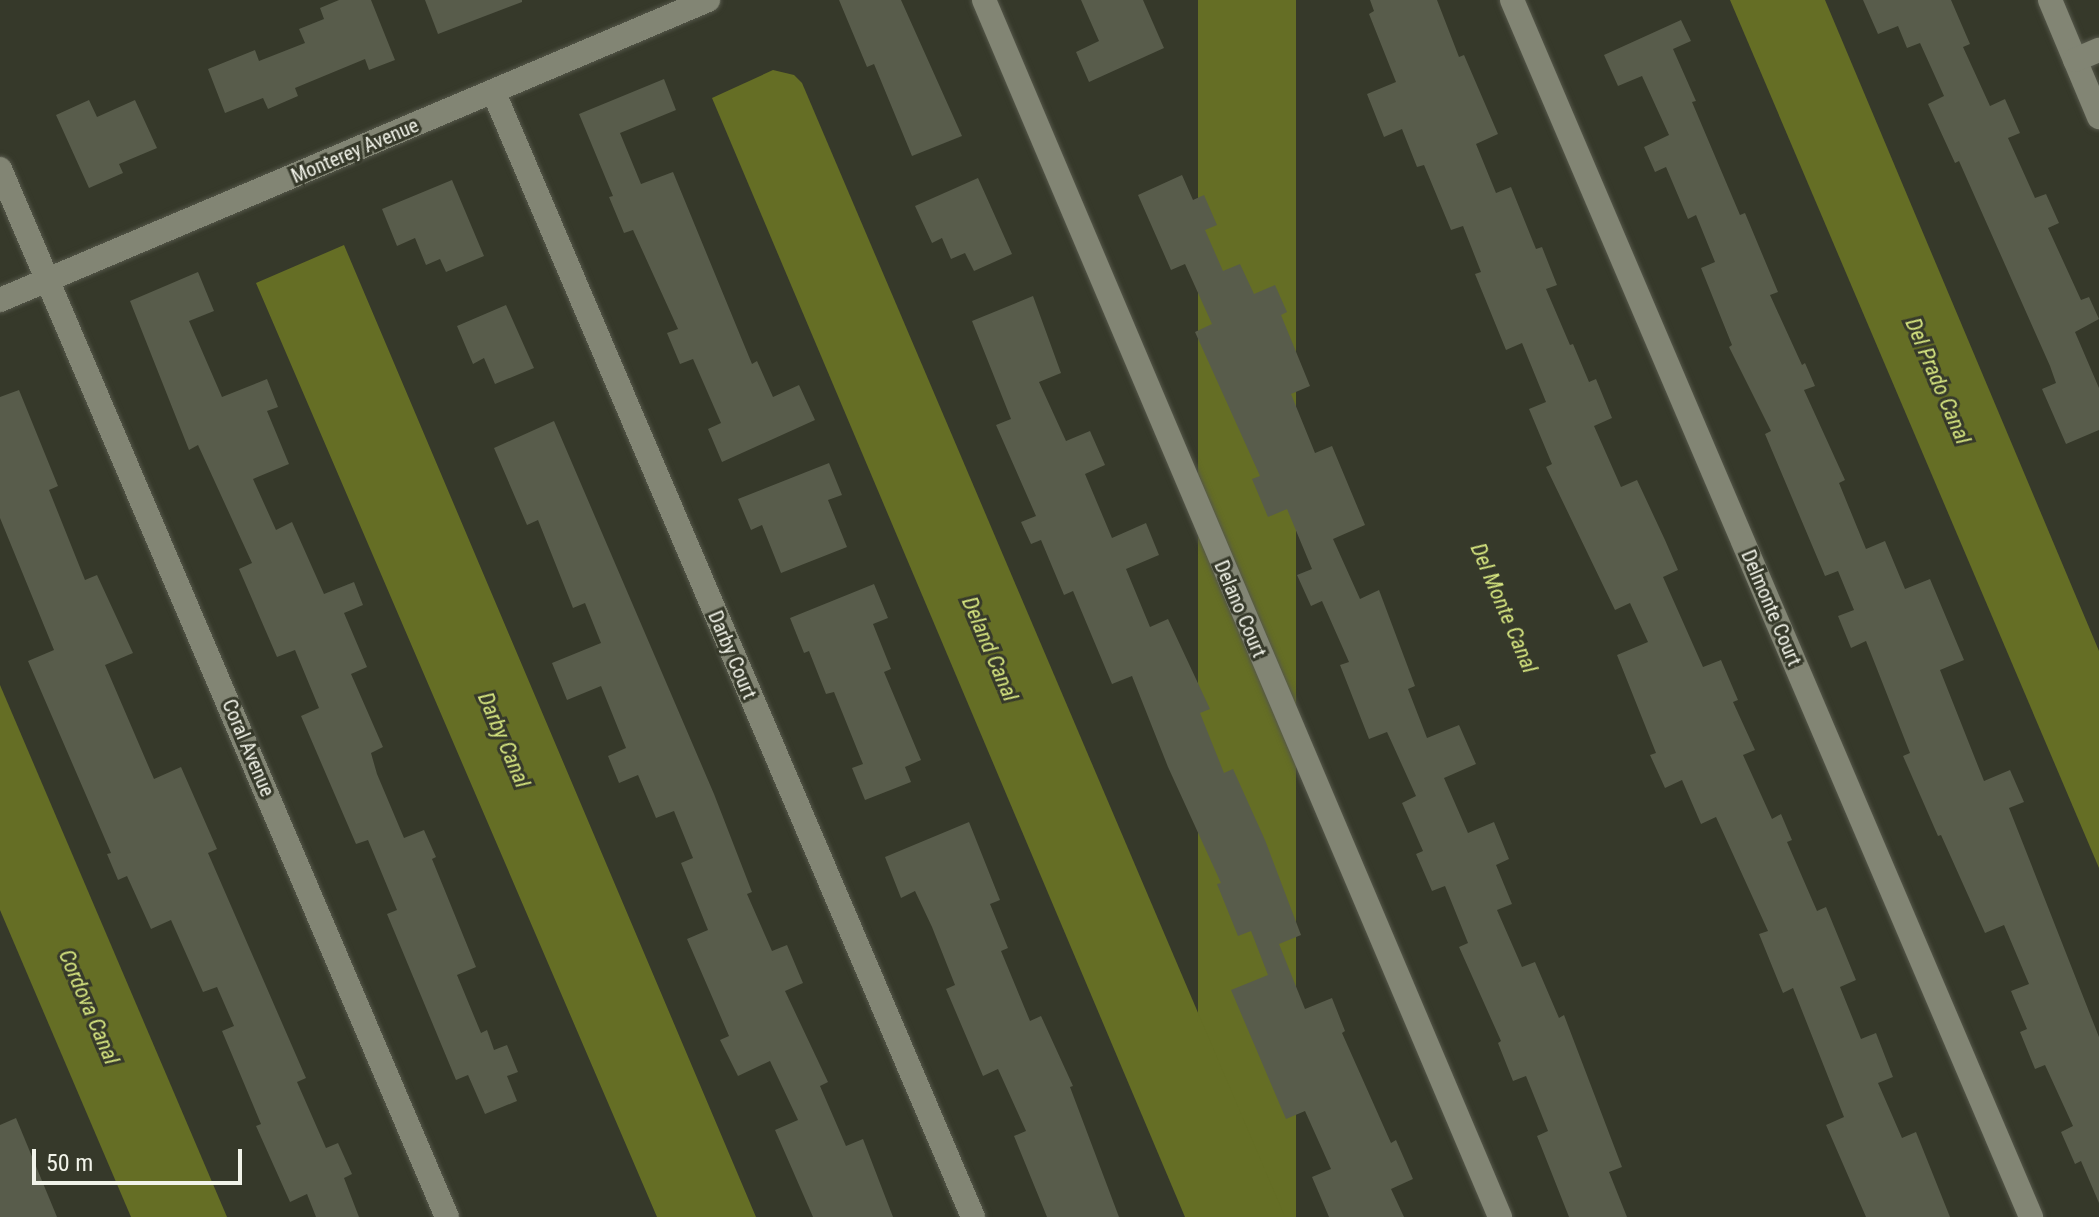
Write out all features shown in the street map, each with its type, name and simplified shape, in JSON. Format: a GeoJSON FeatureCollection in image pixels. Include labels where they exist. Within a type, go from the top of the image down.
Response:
{"type":"FeatureCollection","features":[{"type":"Feature","properties":{"kind":"street","name":"Monterey Avenue"},"geometry":{"type":"LineString","coordinates":[[0,300],[708,0]]}},
{"type":"Feature","properties":{"kind":"street","name":"Delano Court"},"geometry":{"type":"LineString","coordinates":[[984,0],[1500,1217]]}},
{"type":"Feature","properties":{"kind":"street","name":"Delmonte Court"},"geometry":{"type":"LineString","coordinates":[[1512,0],[2031,1217]]}},
{"type":"Feature","properties":{"kind":"street"},"geometry":{"type":"LineString","coordinates":[[2050,0],[2099,117]]}},
{"type":"Feature","properties":{"kind":"street"},"geometry":{"type":"LineString","coordinates":[[2075,60],[2099,50]]}},
{"type":"Feature","properties":{"kind":"street","name":"Darby Court"},"geometry":{"type":"LineString","coordinates":[[494,93],[973,1217]]}},
{"type":"Feature","properties":{"kind":"street","name":"Coral Avenue"},"geometry":{"type":"LineString","coordinates":[[0,169],[447,1217]]}},
{"type":"Feature","properties":{"kind":"water"},"geometry":{"type":"Polygon","coordinates":[[[1198,0],[1296,0],[1296,1217],[1198,1217],[1198,0]]]}},
{"type":"Feature","properties":{"kind":"water","name":"Del Prado Canal"},"geometry":{"type":"Polygon","coordinates":[[[1730,0],[1825,0],[2099,651],[2099,868],[1730,0]]]}},
{"type":"Feature","properties":{"kind":"water","name":"Deland Canal"},"geometry":{"type":"Polygon","coordinates":[[[773,70],[794,75],[802,83],[1285,1217],[1185,1217],[712,98],[773,70]]]}},
{"type":"Feature","properties":{"kind":"water","name":"Darby Canal"},"geometry":{"type":"Polygon","coordinates":[[[344,245],[756,1217],[657,1217],[256,283],[344,245]]]}},
{"type":"Feature","properties":{"kind":"water","name":"Cordova Canal"},"geometry":{"type":"Polygon","coordinates":[[[0,685],[227,1217],[131,1217],[0,910],[0,685]]]}},
{"type":"Feature","properties":{"kind":"building"},"geometry":{"type":"Polygon","coordinates":[[[339,0],[371,0],[395,60],[369,70],[365,59],[295,88],[298,96],[268,109],[263,98],[225,113],[208,69],[255,50],[259,61],[305,43],[299,29],[324,19],[320,8],[339,0]]]}},
{"type":"Feature","properties":{"kind":"building"},"geometry":{"type":"Polygon","coordinates":[[[425,0],[522,0],[522,2],[438,34],[425,0]]]}},
{"type":"Feature","properties":{"kind":"building"},"geometry":{"type":"Polygon","coordinates":[[[839,0],[901,0],[962,136],[912,156],[874,64],[867,67],[839,0]]]}},
{"type":"Feature","properties":{"kind":"building"},"geometry":{"type":"Polygon","coordinates":[[[1081,0],[1143,0],[1164,48],[1089,82],[1076,52],[1099,41],[1081,0]]]}},
{"type":"Feature","properties":{"kind":"building"},"geometry":{"type":"Polygon","coordinates":[[[1370,0],[1437,0],[1459,57],[1464,55],[1498,134],[1476,144],[1496,193],[1511,187],[1536,249],[1542,247],[1557,285],[1546,289],[1570,345],[1573,344],[1589,382],[1596,379],[1612,418],[1594,426],[1621,487],[1637,480],[1665,540],[1678,570],[1663,577],[1703,667],[1721,660],[1738,700],[1733,702],[1755,750],[1743,755],[1772,819],[1781,814],[1792,840],[1787,842],[1817,911],[1826,907],[1856,980],[1840,987],[1861,1039],[1876,1033],[1893,1077],[1878,1083],[1902,1138],[1916,1132],[1950,1217],[1866,1217],[1826,1125],[1844,1117],[1793,988],[1783,993],[1759,934],[1768,931],[1716,817],[1701,824],[1682,780],[1665,788],[1650,755],[1656,753],[1617,655],[1648,642],[1630,603],[1615,610],[1546,467],[1552,464],[1529,409],[1546,402],[1522,343],[1506,350],[1475,274],[1481,272],[1463,226],[1451,230],[1424,165],[1417,167],[1402,129],[1384,137],[1367,94],[1396,82],[1369,14],[1374,11],[1370,0]]]}},
{"type":"Feature","properties":{"kind":"building"},"geometry":{"type":"Polygon","coordinates":[[[1863,0],[1951,0],[1970,44],[1963,47],[1990,106],[2005,99],[2020,133],[2008,138],[2035,198],[2046,194],[2059,223],[2048,228],[2081,300],[2089,297],[2099,319],[2075,332],[2099,388],[2099,430],[2066,444],[2042,389],[2056,383],[2050,366],[1959,161],[1955,163],[1928,104],[1944,96],[1920,43],[1907,48],[1898,26],[1878,34],[1863,0]]]}},
{"type":"Feature","properties":{"kind":"building"},"geometry":{"type":"Polygon","coordinates":[[[1681,20],[1691,41],[1673,49],[1740,215],[1745,213],[1778,292],[1770,295],[1815,386],[1804,390],[1845,480],[1839,483],[1866,549],[1885,541],[1905,589],[1930,579],[1964,660],[1940,670],[1984,781],[2010,770],[2024,802],[2009,808],[2099,1037],[2099,1203],[2081,1161],[2075,1164],[2061,1132],[2073,1126],[2045,1065],[2035,1069],[2020,1032],[2027,1029],[2011,991],[2029,984],[2004,925],[1985,933],[1903,756],[1910,753],[1866,641],[1851,648],[1838,616],[1854,610],[1838,571],[1825,576],[1765,434],[1771,431],[1729,347],[1732,345],[1701,268],[1715,262],[1696,215],[1688,219],[1666,167],[1655,172],[1644,147],[1669,135],[1642,76],[1618,86],[1604,55],[1681,20]]]}},
{"type":"Feature","properties":{"kind":"building"},"geometry":{"type":"Polygon","coordinates":[[[664,79],[676,110],[620,133],[641,184],[673,172],[752,364],[757,361],[773,397],[799,385],[815,420],[722,462],[708,429],[721,423],[693,359],[680,364],[667,333],[678,329],[633,230],[624,233],[609,197],[613,196],[579,114],[664,79]]]}},
{"type":"Feature","properties":{"kind":"building"},"geometry":{"type":"Polygon","coordinates":[[[89,100],[97,117],[135,100],[157,148],[119,164],[123,173],[89,188],[56,115],[89,100]]]}},
{"type":"Feature","properties":{"kind":"building"},"geometry":{"type":"Polygon","coordinates":[[[1182,175],[1193,200],[1204,195],[1217,225],[1205,230],[1223,271],[1240,264],[1254,294],[1275,285],[1287,312],[1281,315],[1310,386],[1291,394],[1315,453],[1332,446],[1365,525],[1333,539],[1360,599],[1379,590],[1415,686],[1408,689],[1427,738],[1459,725],[1476,764],[1444,778],[1468,833],[1494,822],[1509,859],[1496,865],[1512,904],[1497,910],[1522,967],[1535,962],[1559,1018],[1564,1015],[1622,1167],[1609,1172],[1627,1217],[1569,1217],[1537,1136],[1548,1131],[1526,1076],[1513,1081],[1498,1043],[1501,1041],[1459,947],[1468,943],[1445,886],[1432,891],[1416,854],[1423,851],[1402,803],[1416,796],[1387,732],[1369,739],[1340,665],[1349,662],[1322,601],[1311,606],[1297,575],[1312,569],[1287,509],[1268,517],[1252,479],[1260,476],[1195,332],[1212,324],[1185,264],[1171,270],[1138,195],[1182,175]]]}},
{"type":"Feature","properties":{"kind":"building"},"geometry":{"type":"Polygon","coordinates":[[[978,178],[1012,254],[974,271],[965,253],[951,259],[942,238],[932,243],[915,206],[978,178]]]}},
{"type":"Feature","properties":{"kind":"building"},"geometry":{"type":"Polygon","coordinates":[[[452,180],[484,256],[446,272],[440,259],[426,265],[415,238],[397,246],[382,209],[452,180]]]}},
{"type":"Feature","properties":{"kind":"building"},"geometry":{"type":"Polygon","coordinates":[[[198,272],[214,311],[189,321],[222,397],[267,379],[278,407],[267,411],[289,464],[253,479],[276,530],[292,522],[324,594],[354,582],[363,605],[344,613],[367,667],[351,674],[383,747],[371,753],[377,774],[404,838],[424,830],[436,857],[432,859],[476,967],[457,975],[481,1033],[487,1030],[494,1050],[507,1045],[518,1072],[507,1076],[517,1101],[485,1114],[468,1075],[456,1080],[387,914],[397,910],[368,840],[356,844],[301,716],[319,708],[295,650],[277,657],[239,569],[252,563],[198,445],[189,450],[130,301],[198,272]]]}},
{"type":"Feature","properties":{"kind":"building"},"geometry":{"type":"Polygon","coordinates":[[[1033,296],[1061,373],[1039,382],[1066,441],[1090,431],[1105,465],[1085,474],[1112,538],[1146,523],[1159,555],[1126,569],[1150,627],[1168,619],[1210,709],[1200,713],[1224,773],[1233,769],[1265,840],[1301,935],[1279,944],[1305,1009],[1332,998],[1345,1031],[1342,1033],[1391,1143],[1396,1140],[1413,1179],[1391,1189],[1404,1217],[1329,1217],[1312,1177],[1331,1169],[1305,1111],[1286,1119],[1231,990],[1268,975],[1251,931],[1238,936],[1217,884],[1221,883],[1168,767],[1132,676],[1112,684],[1073,591],[1064,595],[1041,540],[1031,544],[1021,522],[1036,516],[996,425],[1011,419],[972,321],[1033,296]]]}},
{"type":"Feature","properties":{"kind":"building"},"geometry":{"type":"Polygon","coordinates":[[[506,305],[534,368],[495,384],[484,358],[473,364],[457,326],[506,305]]]}},
{"type":"Feature","properties":{"kind":"building"},"geometry":{"type":"Polygon","coordinates":[[[19,390],[58,486],[49,490],[85,580],[97,575],[133,653],[105,665],[154,779],[181,767],[217,849],[208,853],[306,1078],[297,1082],[326,1148],[338,1143],[352,1174],[344,1178],[359,1217],[316,1217],[307,1194],[290,1202],[256,1126],[261,1124],[222,1031],[234,1026],[217,987],[203,992],[171,920],[151,929],[127,876],[118,880],[107,854],[111,853],[28,661],[54,650],[0,518],[0,397],[19,390]]]}},
{"type":"Feature","properties":{"kind":"building"},"geometry":{"type":"Polygon","coordinates":[[[554,421],[714,794],[752,892],[747,894],[772,951],[787,945],[803,983],[785,991],[828,1082],[820,1086],[846,1146],[863,1139],[893,1217],[813,1217],[775,1130],[798,1120],[770,1061],[738,1076],[720,1040],[729,1036],[687,939],[708,930],[681,863],[693,858],[674,811],[656,818],[638,775],[619,783],[608,756],[626,748],[601,686],[567,700],[552,663],[601,643],[585,603],[573,608],[538,520],[527,525],[494,448],[554,421]]]}},
{"type":"Feature","properties":{"kind":"building"},"geometry":{"type":"Polygon","coordinates":[[[829,463],[842,495],[828,500],[847,547],[781,573],[762,525],[751,530],[738,499],[829,463]]]}},
{"type":"Feature","properties":{"kind":"building"},"geometry":{"type":"Polygon","coordinates":[[[874,584],[888,618],[873,624],[891,669],[884,672],[921,760],[905,767],[911,782],[865,800],[852,768],[863,764],[834,692],[826,694],[809,651],[804,653],[790,618],[874,584]]]}},
{"type":"Feature","properties":{"kind":"building"},"geometry":{"type":"Polygon","coordinates":[[[969,822],[1000,900],[990,904],[1008,948],[1001,951],[1030,1021],[1041,1016],[1073,1086],[1070,1087],[1119,1217],[1047,1217],[1014,1136],[1026,1131],[998,1069],[983,1076],[946,989],[955,985],[932,927],[915,891],[901,898],[885,857],[969,822]]]}},
{"type":"Feature","properties":{"kind":"building"},"geometry":{"type":"Polygon","coordinates":[[[16,1118],[57,1217],[0,1217],[0,1125],[16,1118]]]}},
{"type":"Feature","properties":{"kind":"water label","name":"Del Monte Canal"},"geometry":{"type":"Point","coordinates":[1504,608]}}]}
